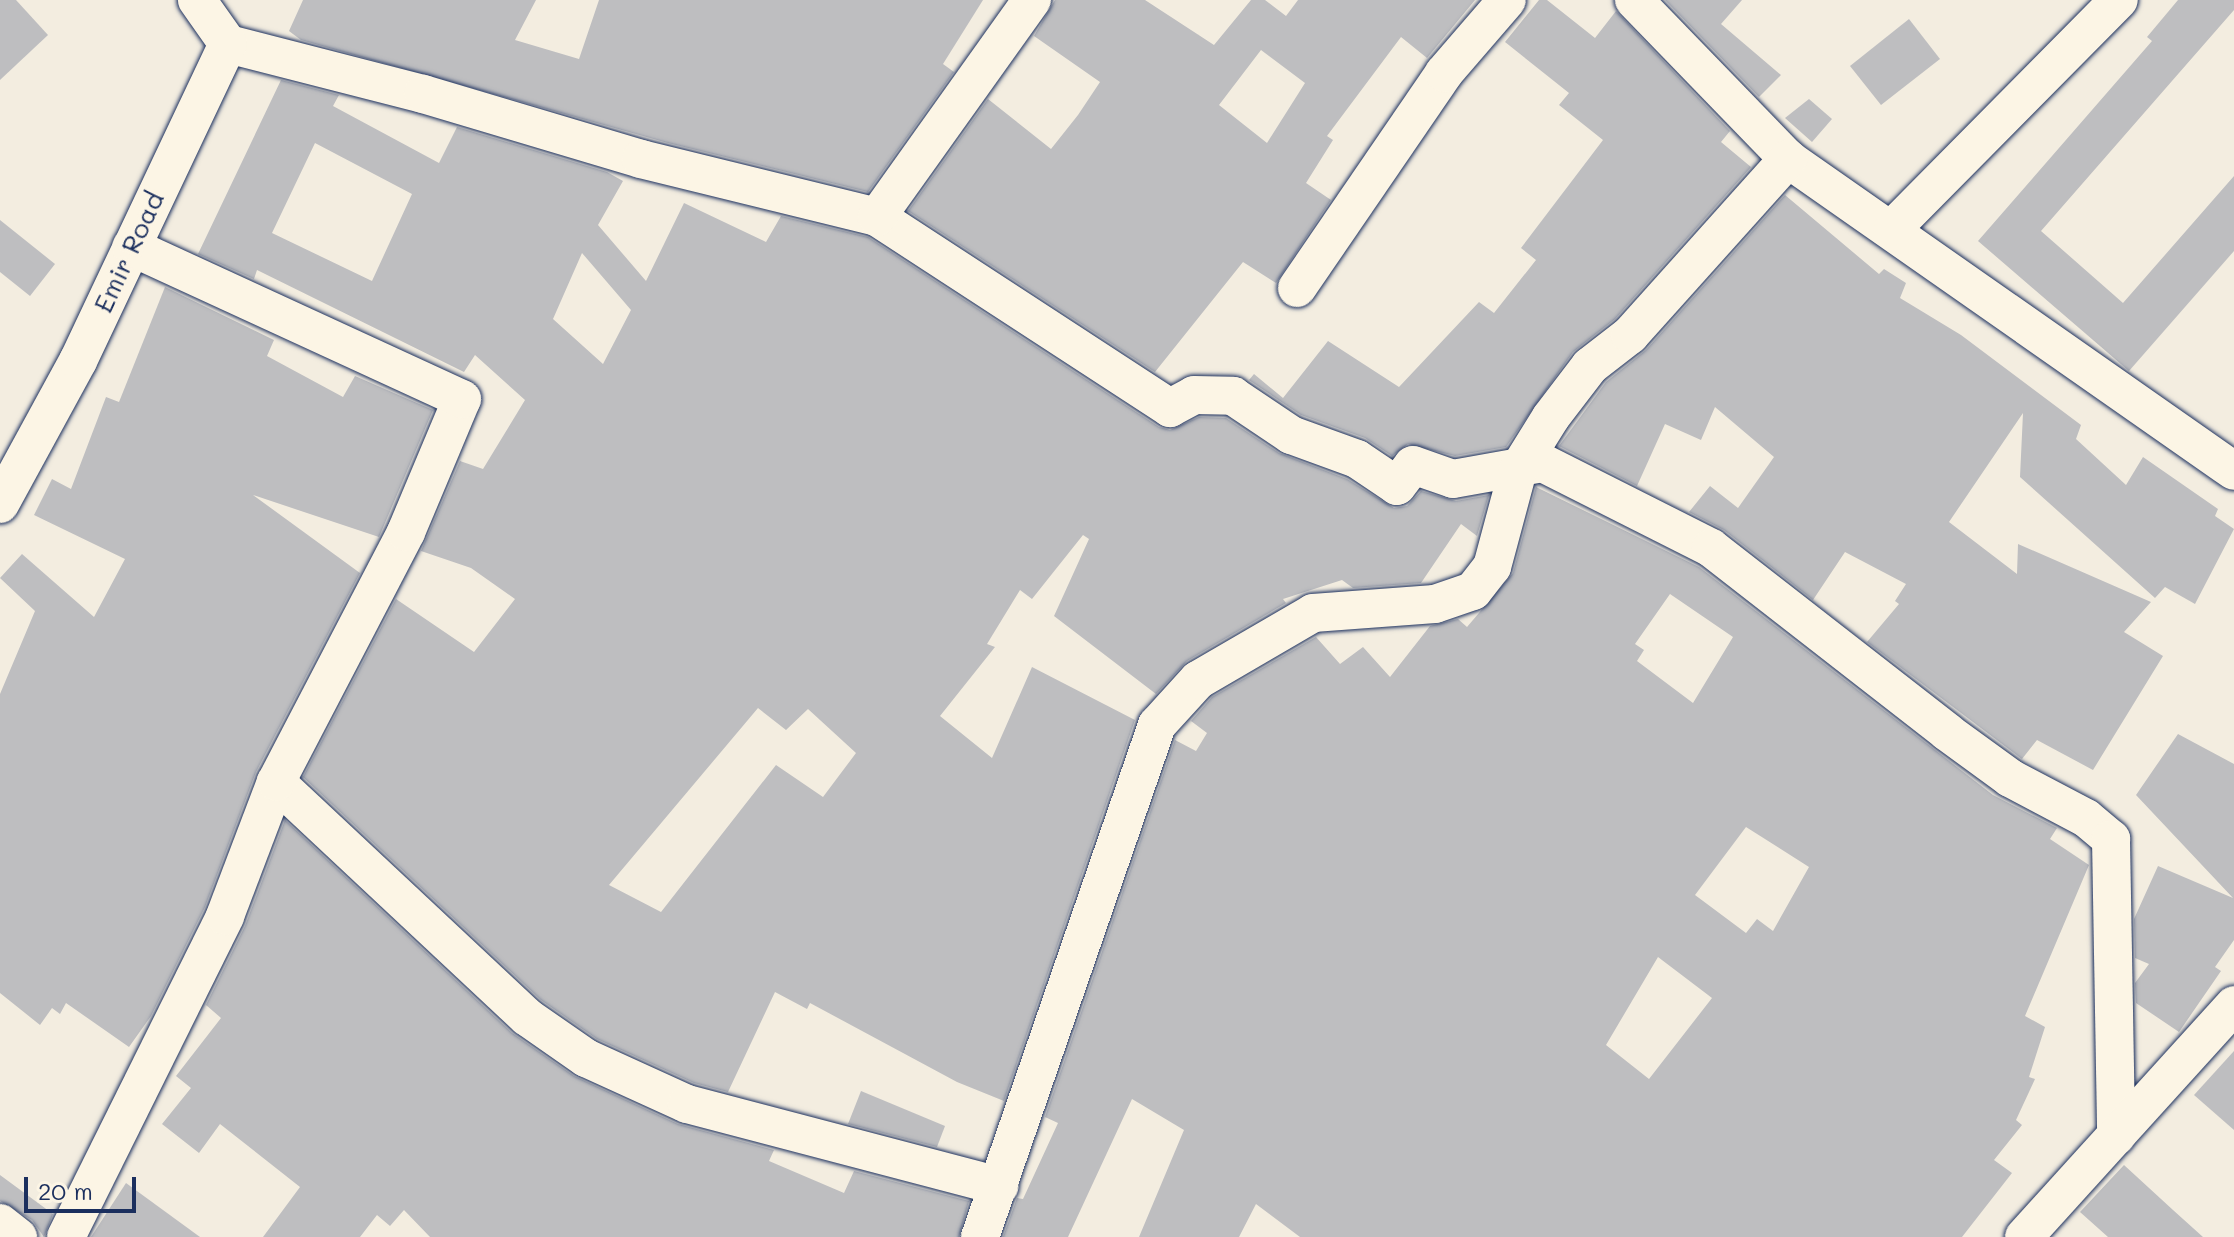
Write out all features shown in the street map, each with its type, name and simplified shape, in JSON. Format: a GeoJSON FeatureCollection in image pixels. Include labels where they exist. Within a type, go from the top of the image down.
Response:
{"type":"FeatureCollection","features":[{"type":"Feature","properties":{"kind":"street"},"geometry":{"type":"LineString","coordinates":[[197,0],[228,44],[423,94],[641,159],[877,217],[1170,408],[1194,395],[1233,396],[1291,435],[1357,459],[1397,486],[1413,465],[1453,479],[1518,470],[1543,463],[1711,548],[1998,769],[2086,818],[2111,839],[2116,1136]]}},
{"type":"Feature","properties":{"kind":"street"},"geometry":{"type":"LineString","coordinates":[[877,217],[1032,0]]}},
{"type":"Feature","properties":{"kind":"street"},"geometry":{"type":"LineString","coordinates":[[1297,288],[1444,73],[1507,0]]}},
{"type":"Feature","properties":{"kind":"street"},"geometry":{"type":"LineString","coordinates":[[1634,0],[1788,159],[1893,228],[2234,471]]}},
{"type":"Feature","properties":{"kind":"street"},"geometry":{"type":"LineString","coordinates":[[1893,228],[2119,0]]}},
{"type":"Feature","properties":{"kind":"street","name":"Emir Road"},"geometry":{"type":"LineString","coordinates":[[0,504],[78,361],[228,44]]}},
{"type":"Feature","properties":{"kind":"street"},"geometry":{"type":"LineString","coordinates":[[980,1237],[1157,725],[1198,680],[1313,613],[1435,604],[1473,591],[1492,567],[1518,470],[1590,366],[1630,335],[1788,159]]}},
{"type":"Feature","properties":{"kind":"street"},"geometry":{"type":"LineString","coordinates":[[66,1237],[225,916],[276,782],[406,532],[462,399],[131,247]]}},
{"type":"Feature","properties":{"kind":"street"},"geometry":{"type":"LineString","coordinates":[[276,782],[527,1017],[586,1058],[687,1104],[999,1186]]}},
{"type":"Feature","properties":{"kind":"street"},"geometry":{"type":"LineString","coordinates":[[2024,1237],[2234,1005]]}},
{"type":"Feature","properties":{"kind":"street"},"geometry":{"type":"LineString","coordinates":[[0,1223],[18,1237]]}},
{"type":"Feature","properties":{"kind":"building"},"geometry":{"type":"Polygon","coordinates":[[[0,0],[16,0],[48,35],[0,80],[0,0]]]}},
{"type":"Feature","properties":{"kind":"building"},"geometry":{"type":"Polygon","coordinates":[[[303,0],[536,0],[515,40],[579,59],[599,0],[983,0],[943,64],[954,72],[868,192],[668,143],[301,40],[289,31],[303,0]]]}},
{"type":"Feature","properties":{"kind":"building"},"geometry":{"type":"Polygon","coordinates":[[[1055,0],[1145,0],[1214,45],[1251,0],[1265,0],[1286,16],[1298,0],[1475,0],[1427,58],[1401,37],[1327,136],[1333,140],[1306,183],[1331,200],[1276,283],[1243,262],[1155,372],[908,211],[988,99],[1051,149],[1078,115],[1100,82],[1034,36],[1055,0]],[[1261,50],[1219,105],[1267,143],[1305,83],[1261,50]]]}},
{"type":"Feature","properties":{"kind":"building"},"geometry":{"type":"Polygon","coordinates":[[[1539,0],[1547,0],[1595,38],[1616,11],[1730,131],[1721,142],[1751,167],[1615,319],[1573,352],[1506,447],[1455,456],[1408,444],[1392,456],[1365,438],[1301,415],[1249,380],[1254,374],[1283,398],[1328,341],[1399,387],[1479,302],[1494,313],[1536,260],[1521,248],[1603,140],[1559,105],[1569,93],[1505,42],[1539,0]]]}},
{"type":"Feature","properties":{"kind":"building"},"geometry":{"type":"Polygon","coordinates":[[[1665,0],[1742,0],[1721,24],[1781,75],[1759,97],[1665,0]]]}},
{"type":"Feature","properties":{"kind":"building"},"geometry":{"type":"Polygon","coordinates":[[[2178,0],[2234,0],[2234,10],[2041,231],[2123,303],[2234,176],[2234,251],[2129,371],[1978,241],[2152,41],[2147,37],[2178,0]]]}},
{"type":"Feature","properties":{"kind":"building"},"geometry":{"type":"Polygon","coordinates":[[[1909,19],[1940,59],[1881,105],[1850,66],[1909,19]]]}},
{"type":"Feature","properties":{"kind":"building"},"geometry":{"type":"Polygon","coordinates":[[[281,80],[339,95],[333,106],[439,163],[457,127],[607,172],[623,181],[598,225],[646,281],[684,203],[766,242],[781,216],[868,237],[1159,427],[1170,430],[1199,417],[1226,418],[1279,453],[1347,479],[1394,508],[1407,506],[1421,491],[1456,501],[1489,495],[1477,536],[1461,524],[1421,583],[1353,588],[1342,580],[1283,599],[1286,603],[1187,661],[1156,694],[1054,616],[1089,539],[1083,535],[1032,599],[1020,590],[987,644],[995,647],[940,716],[992,758],[1032,667],[1135,720],[1004,1101],[957,1082],[810,1003],[807,1009],[775,992],[728,1092],[694,1083],[597,1039],[541,1000],[303,777],[396,599],[474,652],[515,599],[471,568],[421,551],[460,461],[483,469],[525,400],[475,355],[464,372],[257,270],[254,279],[198,254],[281,80]],[[315,143],[272,233],[372,281],[412,194],[315,143]],[[582,253],[553,319],[603,364],[631,310],[582,253]],[[758,708],[609,885],[661,912],[776,765],[823,797],[856,753],[808,709],[786,730],[758,708]]]}},
{"type":"Feature","properties":{"kind":"building"},"geometry":{"type":"Polygon","coordinates":[[[1809,99],[1832,119],[1812,142],[1785,118],[1809,99]]]}},
{"type":"Feature","properties":{"kind":"building"},"geometry":{"type":"Polygon","coordinates":[[[1785,195],[1879,274],[1884,269],[1906,283],[1900,298],[1961,335],[2081,425],[2076,439],[2126,485],[2143,457],[2218,509],[2215,516],[2234,529],[2195,604],[2165,587],[2155,598],[2020,477],[2023,413],[1949,522],[2017,574],[2018,544],[2151,602],[2124,632],[2163,656],[2093,770],[2037,740],[2022,759],[1867,642],[1899,604],[1895,601],[1906,584],[1845,552],[1813,600],[1724,530],[1689,512],[1710,486],[1738,508],[1774,457],[1715,407],[1701,440],[1665,424],[1637,486],[1559,446],[1606,382],[1646,350],[1785,195]]]}},
{"type":"Feature","properties":{"kind":"building"},"geometry":{"type":"Polygon","coordinates":[[[0,220],[55,264],[30,296],[0,272],[0,220]]]}},
{"type":"Feature","properties":{"kind":"building"},"geometry":{"type":"Polygon","coordinates":[[[165,287],[274,340],[267,356],[343,397],[355,376],[433,410],[379,537],[253,495],[360,573],[256,772],[205,907],[151,1016],[129,1047],[66,1003],[60,1014],[52,1008],[40,1025],[0,993],[0,694],[35,611],[0,578],[22,554],[94,617],[125,559],[34,515],[52,479],[71,489],[106,397],[119,402],[165,287]]]}},
{"type":"Feature","properties":{"kind":"building"},"geometry":{"type":"Polygon","coordinates":[[[1536,487],[1699,567],[1993,795],[2057,828],[2050,839],[2089,865],[2025,1016],[2045,1027],[2029,1077],[2035,1079],[2016,1120],[2022,1125],[1994,1160],[2012,1173],[1962,1237],[1300,1237],[1256,1204],[1239,1237],[1139,1237],[1184,1130],[1132,1099],[1068,1237],[1003,1237],[1017,1198],[1023,1199],[1058,1123],[1045,1117],[1175,740],[1196,751],[1207,733],[1191,721],[1212,697],[1316,637],[1340,664],[1363,647],[1390,677],[1430,626],[1458,619],[1467,627],[1513,573],[1536,487]],[[1670,594],[1635,644],[1644,650],[1637,661],[1693,703],[1733,637],[1670,594]],[[1746,827],[1695,895],[1746,933],[1757,919],[1773,931],[1809,867],[1746,827]],[[1658,957],[1606,1045],[1649,1079],[1712,998],[1658,957]]]}},
{"type":"Feature","properties":{"kind":"building"},"geometry":{"type":"Polygon","coordinates":[[[2178,734],[2234,764],[2234,940],[2215,967],[2221,971],[2179,1032],[2136,1003],[2135,983],[2149,964],[2135,958],[2134,919],[2158,866],[2233,898],[2136,795],[2178,734]]]}},
{"type":"Feature","properties":{"kind":"building"},"geometry":{"type":"Polygon","coordinates":[[[285,820],[512,1033],[574,1076],[678,1124],[774,1150],[769,1161],[844,1193],[854,1171],[969,1201],[959,1237],[430,1237],[404,1210],[390,1226],[377,1215],[360,1237],[263,1237],[300,1187],[220,1124],[199,1153],[162,1124],[191,1088],[176,1076],[221,1018],[206,1005],[245,926],[285,820]]]}},
{"type":"Feature","properties":{"kind":"building"},"geometry":{"type":"Polygon","coordinates":[[[2234,1051],[2234,1130],[2194,1095],[2234,1051]]]}},
{"type":"Feature","properties":{"kind":"building"},"geometry":{"type":"Polygon","coordinates":[[[861,1091],[945,1126],[937,1147],[848,1124],[861,1091]]]}},
{"type":"Feature","properties":{"kind":"building"},"geometry":{"type":"Polygon","coordinates":[[[2124,1165],[2203,1237],[2108,1237],[2080,1212],[2124,1165]]]}},
{"type":"Feature","properties":{"kind":"building"},"geometry":{"type":"Polygon","coordinates":[[[0,1175],[53,1214],[44,1237],[32,1220],[0,1201],[0,1175]]]}},
{"type":"Feature","properties":{"kind":"building"},"geometry":{"type":"Polygon","coordinates":[[[126,1183],[200,1237],[91,1237],[126,1183]]]}}]}
